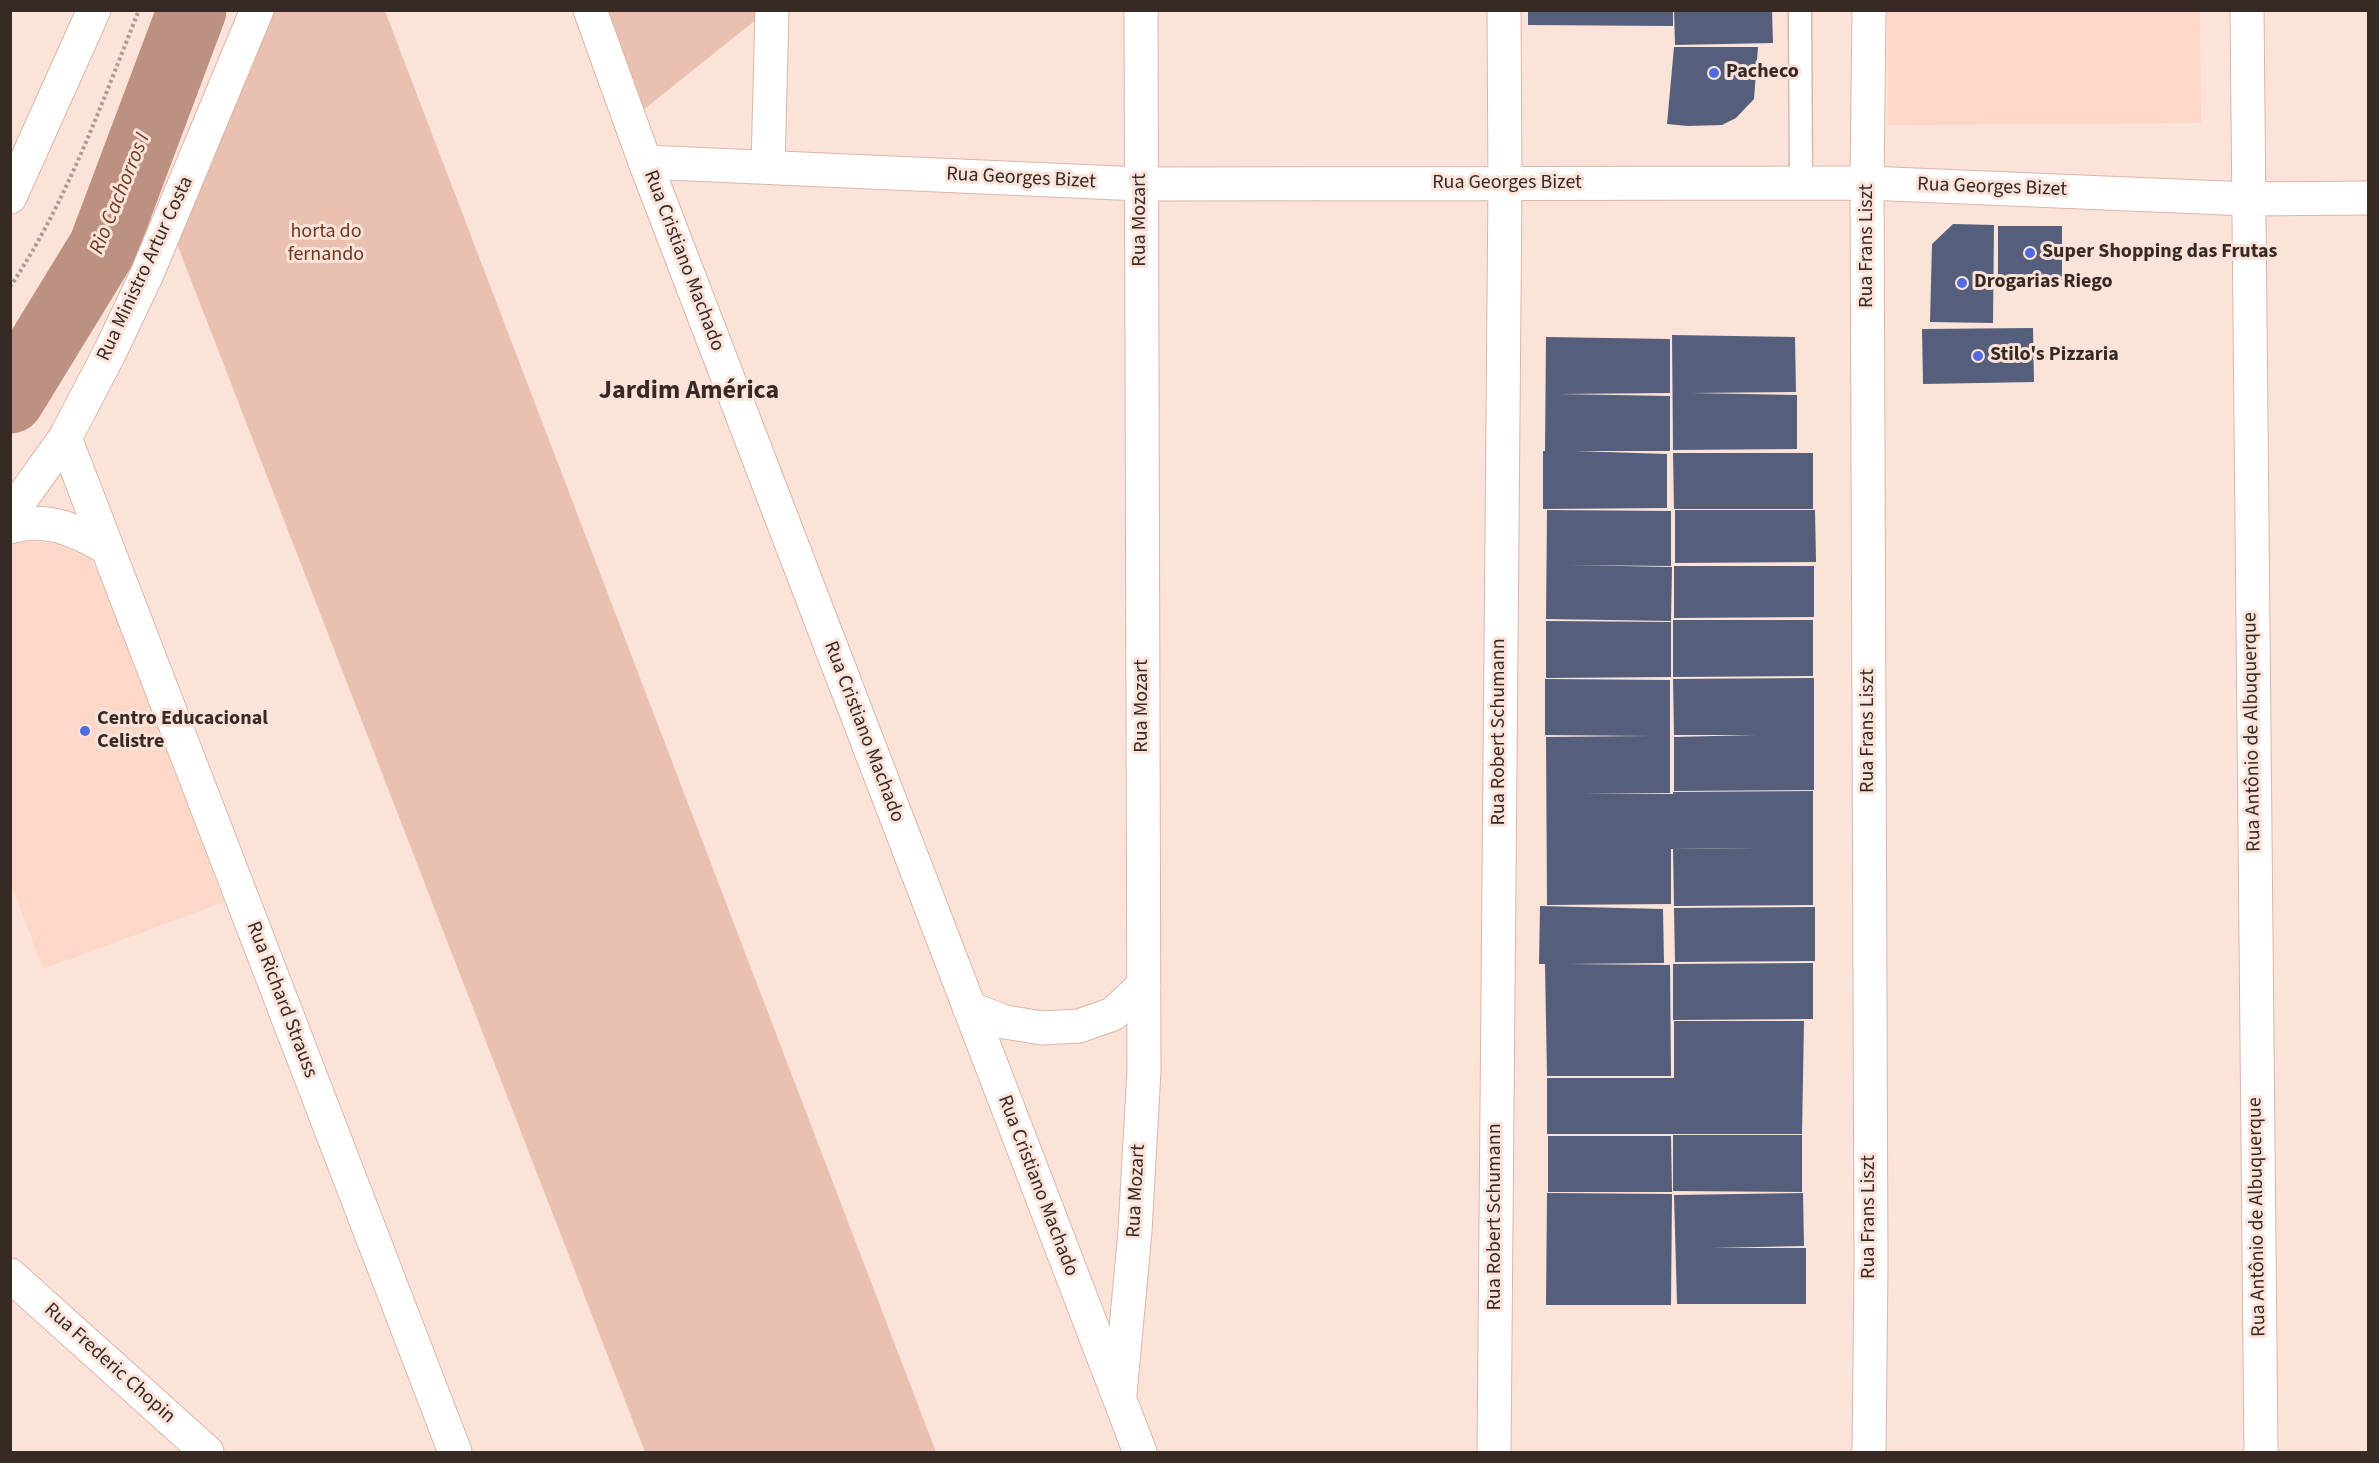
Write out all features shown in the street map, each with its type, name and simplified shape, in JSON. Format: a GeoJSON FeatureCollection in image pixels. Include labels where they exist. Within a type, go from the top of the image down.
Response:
{"type":"FeatureCollection","features":[{"type":"Feature","properties":{"kind":"street"},"geometry":{"type":"LineString","coordinates":[[10,197],[94,10]]}},
{"type":"Feature","properties":{"kind":"street","name":"Rua Ministro Artur Costa"},"geometry":{"type":"LineString","coordinates":[[10,515],[65,438],[147,274],[257,10]]}},
{"type":"Feature","properties":{"kind":"street","name":"Rua Cristiano Machado"},"geometry":{"type":"LineString","coordinates":[[590,10],[645,162],[1140,1452]]}},
{"type":"Feature","properties":{"kind":"street"},"geometry":{"type":"LineString","coordinates":[[768,167],[772,10]]}},
{"type":"Feature","properties":{"kind":"street","name":"Rua Mozart"},"geometry":{"type":"LineString","coordinates":[[1119,1400],[1136,1231],[1144,1071],[1141,10]]}},
{"type":"Feature","properties":{"kind":"street","name":"Rua Robert Schumann"},"geometry":{"type":"LineString","coordinates":[[1494,1452],[1505,185],[1504,10]]}},
{"type":"Feature","properties":{"kind":"street","name":"Rua Frans Liszt"},"geometry":{"type":"LineString","coordinates":[[1869,10],[1867,183],[1871,1266],[1869,1452]]}},
{"type":"Feature","properties":{"kind":"street","name":"Rua Antônio de Albuquerque"},"geometry":{"type":"LineString","coordinates":[[2247,10],[2260,1452]]}},
{"type":"Feature","properties":{"kind":"street","name":"Rua Georges Bizet"},"geometry":{"type":"LineString","coordinates":[[645,162],[1140,184],[1867,183],[2248,198],[2368,198]]}},
{"type":"Feature","properties":{"kind":"street","name":"Rua Richard Strauss"},"geometry":{"type":"LineString","coordinates":[[65,438],[455,1452]]}},
{"type":"Feature","properties":{"kind":"street"},"geometry":{"type":"LineString","coordinates":[[10,528],[27,522],[56,524],[90,537],[107,548]]}},
{"type":"Feature","properties":{"kind":"street"},"geometry":{"type":"LineString","coordinates":[[969,1008],[1005,1022],[1042,1028],[1078,1026],[1113,1014],[1143,985]]}},
{"type":"Feature","properties":{"kind":"street","name":"Rua Frederic Chopin"},"geometry":{"type":"LineString","coordinates":[[10,1275],[207,1452]]}},
{"type":"Feature","properties":{"kind":"lane"},"geometry":{"type":"LineString","coordinates":[[1800,10],[1801,184]]}},
{"type":"Feature","properties":{"kind":"path"},"geometry":{"type":"LineString","coordinates":[[10,287],[29,260],[66,190],[139,10]]}},
{"type":"Feature","properties":{"kind":"shaded area"},"geometry":{"type":"Polygon","coordinates":[[[1887,11],[2200,11],[2201,123],[1888,125],[1887,11]]]}},
{"type":"Feature","properties":{"kind":"shaded area","name":"Centro Educacional Celistre"},"geometry":{"type":"Polygon","coordinates":[[[20,541],[58,544],[89,559],[103,579],[224,902],[43,969],[11,883],[11,547],[20,541]]]}},
{"type":"Feature","properties":{"kind":"green space"},"geometry":{"type":"Polygon","coordinates":[[[762,10],[762,15],[642,111],[602,11],[762,10]]]}},
{"type":"Feature","properties":{"kind":"green space","name":"horta do fernando"},"geometry":{"type":"Polygon","coordinates":[[[271,11],[385,11],[936,1452],[645,1452],[177,244],[271,11]]]}},
{"type":"Feature","properties":{"kind":"building"},"geometry":{"type":"Polygon","coordinates":[[[1528,10],[1673,10],[1673,26],[1528,25],[1528,10]]]}},
{"type":"Feature","properties":{"kind":"building"},"geometry":{"type":"Polygon","coordinates":[[[1674,10],[1772,10],[1773,43],[1675,45],[1674,10]]]}},
{"type":"Feature","properties":{"kind":"building","name":"Pacheco"},"geometry":{"type":"Polygon","coordinates":[[[1674,47],[1758,47],[1754,99],[1736,118],[1722,125],[1667,124],[1674,47]]]}},
{"type":"Feature","properties":{"kind":"building","name":"Drogarias Riego"},"geometry":{"type":"Polygon","coordinates":[[[1953,224],[1994,225],[1993,323],[1930,322],[1932,244],[1953,224]]]}},
{"type":"Feature","properties":{"kind":"building","name":"Super Shopping das Frutas"},"geometry":{"type":"Polygon","coordinates":[[[1998,226],[2062,226],[2062,280],[1998,280],[1998,226]]]}},
{"type":"Feature","properties":{"kind":"building","name":"Stilo's Pizzaria"},"geometry":{"type":"Polygon","coordinates":[[[2033,328],[2034,382],[1923,384],[1922,329],[2033,328]]]}},
{"type":"Feature","properties":{"kind":"building"},"geometry":{"type":"Polygon","coordinates":[[[1672,335],[1795,337],[1796,392],[1692,393],[1797,395],[1797,449],[1673,450],[1672,335]]]}},
{"type":"Feature","properties":{"kind":"building"},"geometry":{"type":"Polygon","coordinates":[[[1546,337],[1670,339],[1670,393],[1558,394],[1670,396],[1670,451],[1575,451],[1667,454],[1667,508],[1543,509],[1546,337]]]}},
{"type":"Feature","properties":{"kind":"building"},"geometry":{"type":"Polygon","coordinates":[[[1673,453],[1813,453],[1813,509],[1674,509],[1673,453]]]}},
{"type":"Feature","properties":{"kind":"building"},"geometry":{"type":"Polygon","coordinates":[[[1547,510],[1671,511],[1671,566],[1568,565],[1672,567],[1671,621],[1546,619],[1547,510]]]}},
{"type":"Feature","properties":{"kind":"building"},"geometry":{"type":"Polygon","coordinates":[[[1675,510],[1815,510],[1816,562],[1675,563],[1675,510]]]}},
{"type":"Feature","properties":{"kind":"building"},"geometry":{"type":"Polygon","coordinates":[[[1674,566],[1814,566],[1814,617],[1674,618],[1674,566]]]}},
{"type":"Feature","properties":{"kind":"building"},"geometry":{"type":"Polygon","coordinates":[[[1673,620],[1813,620],[1813,676],[1673,677],[1673,620]]]}},
{"type":"Feature","properties":{"kind":"building"},"geometry":{"type":"Polygon","coordinates":[[[1546,621],[1671,622],[1671,677],[1546,678],[1546,621]]]}},
{"type":"Feature","properties":{"kind":"building"},"geometry":{"type":"Polygon","coordinates":[[[1814,678],[1814,790],[1674,791],[1674,737],[1756,735],[1674,735],[1673,679],[1814,678]]]}},
{"type":"Feature","properties":{"kind":"building"},"geometry":{"type":"Polygon","coordinates":[[[1545,679],[1670,680],[1670,793],[1584,793],[1673,794],[1673,792],[1813,791],[1813,905],[1674,906],[1673,849],[1755,848],[1671,849],[1671,904],[1547,905],[1546,737],[1649,736],[1545,735],[1545,679]]]}},
{"type":"Feature","properties":{"kind":"building"},"geometry":{"type":"Polygon","coordinates":[[[1540,906],[1663,909],[1664,963],[1566,964],[1670,965],[1671,1076],[1547,1076],[1545,964],[1539,964],[1540,906]]]}},
{"type":"Feature","properties":{"kind":"building"},"geometry":{"type":"Polygon","coordinates":[[[1815,907],[1815,961],[1675,962],[1674,908],[1815,907]]]}},
{"type":"Feature","properties":{"kind":"building"},"geometry":{"type":"Polygon","coordinates":[[[1813,963],[1813,1019],[1673,1020],[1673,964],[1813,963]]]}},
{"type":"Feature","properties":{"kind":"building"},"geometry":{"type":"Polygon","coordinates":[[[1674,1021],[1804,1021],[1802,1134],[1547,1134],[1547,1078],[1674,1078],[1674,1021]]]}},
{"type":"Feature","properties":{"kind":"building"},"geometry":{"type":"Polygon","coordinates":[[[1673,1135],[1802,1135],[1802,1192],[1673,1191],[1673,1135]]]}},
{"type":"Feature","properties":{"kind":"building"},"geometry":{"type":"Polygon","coordinates":[[[1548,1136],[1671,1136],[1672,1192],[1548,1192],[1548,1136]]]}},
{"type":"Feature","properties":{"kind":"building"},"geometry":{"type":"Polygon","coordinates":[[[1547,1193],[1672,1194],[1671,1305],[1546,1305],[1547,1193]]]}},
{"type":"Feature","properties":{"kind":"building"},"geometry":{"type":"Polygon","coordinates":[[[1803,1193],[1804,1246],[1712,1248],[1806,1248],[1806,1304],[1677,1304],[1674,1195],[1803,1193]]]}},
{"type":"Feature","properties":{"kind":"waterway","name":"Rio Cachorros I"},"geometry":{"type":"LineString","coordinates":[[10,399],[103,247],[192,10]]}},
{"type":"Feature","properties":{"kind":"place","name":"Pacheco"},"geometry":{"type":"Point","coordinates":[1714,73]}},
{"type":"Feature","properties":{"kind":"place","name":"Super Shopping das Frutas"},"geometry":{"type":"Point","coordinates":[2030,253]}},
{"type":"Feature","properties":{"kind":"place","name":"Drogarias Riego"},"geometry":{"type":"Point","coordinates":[1962,283]}},
{"type":"Feature","properties":{"kind":"place","name":"Stilo's Pizzaria"},"geometry":{"type":"Point","coordinates":[1978,356]}},
{"type":"Feature","properties":{"kind":"place","name":"Centro Educacional Celistre"},"geometry":{"type":"Point","coordinates":[85,731]}},
{"type":"Feature","properties":{"kind":"district","name":"Jardim América"},"geometry":{"type":"Point","coordinates":[689,392]}}]}
